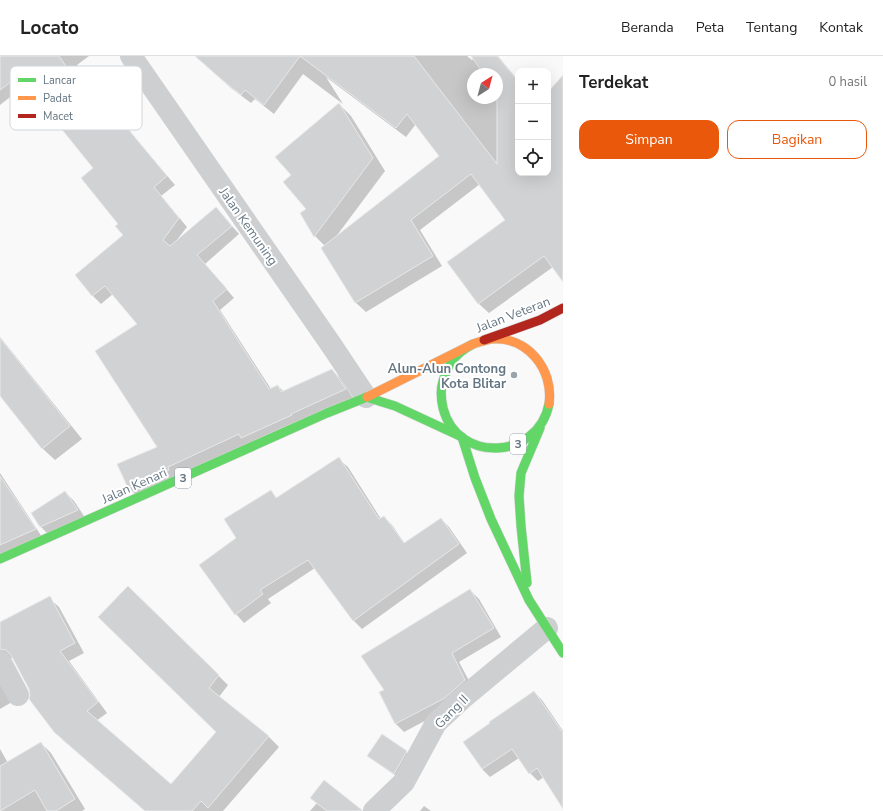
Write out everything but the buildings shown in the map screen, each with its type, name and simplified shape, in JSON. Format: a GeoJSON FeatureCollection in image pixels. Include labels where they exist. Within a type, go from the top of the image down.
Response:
{"type":"FeatureCollection","features":[{"type":"Feature","properties":{"kind":"main road","name":"Jalan Veteran"},"geometry":{"type":"LineString","coordinates":[[473,344],[540,320],[563,308]]}},
{"type":"Feature","properties":{"kind":"main road","name":"3"},"geometry":{"type":"LineString","coordinates":[[366,397],[473,344],[491,339],[508,340],[525,348],[538,359],[547,375],[551,393],[548,411],[522,473],[519,496],[529,600]]}},
{"type":"Feature","properties":{"kind":"main road","name":"3"},"geometry":{"type":"LineString","coordinates":[[473,344],[460,352],[449,364],[442,379],[440,395],[443,411],[450,425],[462,437],[475,478],[491,519],[529,600],[563,653]]}},
{"type":"Feature","properties":{"kind":"main road"},"geometry":{"type":"LineString","coordinates":[[541,426],[559,396]]}},
{"type":"Feature","properties":{"kind":"main road","name":"3"},"geometry":{"type":"LineString","coordinates":[[366,397],[395,406],[462,437],[477,446],[495,449],[512,447],[528,439],[541,426]]}},
{"type":"Feature","properties":{"kind":"main road","name":"Jalan Kenari"},"geometry":{"type":"LineString","coordinates":[[0,559],[366,397]]}},
{"type":"Feature","properties":{"kind":"street","name":"Jalan Kemuning"},"geometry":{"type":"LineString","coordinates":[[131,56],[138,66]]}},
{"type":"Feature","properties":{"kind":"street","name":"Jalan Kemuning"},"geometry":{"type":"LineString","coordinates":[[142,72],[366,397]]}},
{"type":"Feature","properties":{"kind":"street","name":"Gang II"},"geometry":{"type":"LineString","coordinates":[[374,811],[404,782],[436,723],[464,697],[548,628]]}},
{"type":"Feature","properties":{"kind":"street"},"geometry":{"type":"LineString","coordinates":[[0,661],[18,695]]}},
{"type":"Feature","properties":{"kind":"traffic: fast"},"geometry":{"type":"LineString","coordinates":[[473,344],[462,351],[451,363],[445,374],[441,388],[443,408],[451,426],[464,439],[480,446],[497,448],[514,445],[530,436],[542,423],[549,404]]}},
{"type":"Feature","properties":{"kind":"traffic: fast"},"geometry":{"type":"LineString","coordinates":[[366,397],[395,406],[462,437],[475,478],[491,519],[529,600],[563,653]]}},
{"type":"Feature","properties":{"kind":"traffic: fast"},"geometry":{"type":"LineString","coordinates":[[0,559],[327,413],[367,397]]}},
{"type":"Feature","properties":{"kind":"traffic: fast"},"geometry":{"type":"LineString","coordinates":[[527,583],[519,496],[521,473],[540,428]]}},
{"type":"Feature","properties":{"kind":"traffic: slow"},"geometry":{"type":"LineString","coordinates":[[367,397],[473,344],[484,340],[504,339],[516,343],[526,349],[535,357],[542,367],[547,379],[549,404]]}},
{"type":"Feature","properties":{"kind":"traffic: jam"},"geometry":{"type":"LineString","coordinates":[[484,340],[540,320],[563,308]]}},
{"type":"Feature","properties":{"kind":"place","name":"Alun-Alun Contong Kota Blitar"},"geometry":{"type":"Point","coordinates":[514,375]}}]}
